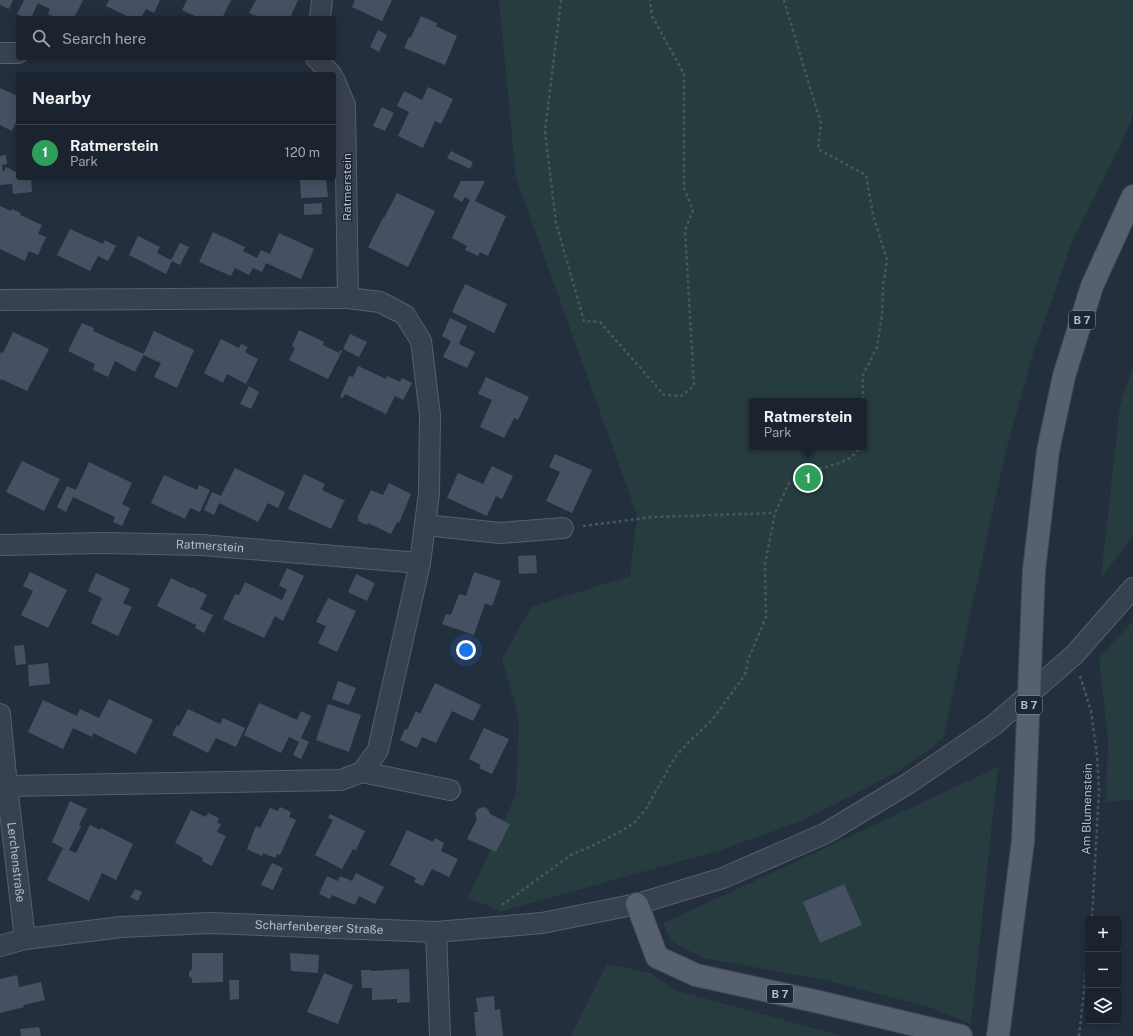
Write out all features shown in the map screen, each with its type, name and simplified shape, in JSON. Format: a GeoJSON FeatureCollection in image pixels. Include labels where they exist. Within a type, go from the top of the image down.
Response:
{"type":"FeatureCollection","features":[{"type":"Feature","properties":{"kind":"main road","name":"B 7"},"geometry":{"type":"LineString","coordinates":[[998,1036],[1023,841],[1034,570],[1048,451],[1064,376],[1092,286],[1133,196]]}},
{"type":"Feature","properties":{"kind":"main road","name":"B 7"},"geometry":{"type":"LineString","coordinates":[[637,904],[658,957],[696,975],[819,1002],[961,1036]]}},
{"type":"Feature","properties":{"kind":"street"},"geometry":{"type":"LineString","coordinates":[[320,16],[322,0]]}},
{"type":"Feature","properties":{"kind":"street"},"geometry":{"type":"LineString","coordinates":[[0,53],[16,53]]}},
{"type":"Feature","properties":{"kind":"street"},"geometry":{"type":"LineString","coordinates":[[318,60],[329,72]]}},
{"type":"Feature","properties":{"kind":"street","name":"Ratmerstein"},"geometry":{"type":"LineString","coordinates":[[336,84],[345,105],[348,298]]}},
{"type":"Feature","properties":{"kind":"street"},"geometry":{"type":"LineString","coordinates":[[0,300],[348,298],[380,302],[405,315],[421,341],[430,415],[429,493],[420,563],[378,750],[362,772]]}},
{"type":"Feature","properties":{"kind":"street"},"geometry":{"type":"LineString","coordinates":[[425,525],[500,533],[563,528]]}},
{"type":"Feature","properties":{"kind":"street","name":"Ratmerstein"},"geometry":{"type":"LineString","coordinates":[[0,545],[103,543],[202,545],[420,563]]}},
{"type":"Feature","properties":{"kind":"street","name":"Scharfenberger Straße"},"geometry":{"type":"LineString","coordinates":[[0,946],[25,940],[121,927],[210,923],[436,932],[542,923],[637,904],[723,878],[826,833],[909,783],[994,725],[1074,655],[1133,588]]}},
{"type":"Feature","properties":{"kind":"street","name":"Lerchenstraße"},"geometry":{"type":"LineString","coordinates":[[0,714],[25,940]]}},
{"type":"Feature","properties":{"kind":"street"},"geometry":{"type":"LineString","coordinates":[[7,786],[341,780],[362,772],[450,790]]}},
{"type":"Feature","properties":{"kind":"street"},"geometry":{"type":"LineString","coordinates":[[436,932],[440,1036]]}},
{"type":"Feature","properties":{"kind":"path"},"geometry":{"type":"LineString","coordinates":[[561,0],[545,132],[556,223],[584,320],[600,322],[664,395],[681,396],[694,386],[685,230],[693,210],[684,188],[684,74],[652,16],[650,0]]}},
{"type":"Feature","properties":{"kind":"path"},"geometry":{"type":"LineString","coordinates":[[784,0],[822,123],[818,149],[866,175],[874,215],[887,260],[882,286],[882,316],[876,347],[862,375],[863,398]]}},
{"type":"Feature","properties":{"kind":"path"},"geometry":{"type":"LineString","coordinates":[[499,907],[571,854],[602,841],[636,822],[646,809],[676,757],[712,720],[745,675],[748,660],[766,617],[765,564],[775,513],[789,483],[804,474],[840,463],[852,457],[858,450]]}},
{"type":"Feature","properties":{"kind":"path"},"geometry":{"type":"LineString","coordinates":[[563,528],[653,517],[775,513]]}},
{"type":"Feature","properties":{"kind":"path","name":"Am Blumenstein"},"geometry":{"type":"LineString","coordinates":[[1074,655],[1091,711],[1097,755],[1099,790],[1092,916]]}},
{"type":"Feature","properties":{"kind":"path"},"geometry":{"type":"LineString","coordinates":[[1079,1036],[1085,981]]}},
{"type":"Feature","properties":{"kind":"green space"},"geometry":{"type":"Polygon","coordinates":[[[499,0],[1133,0],[1133,115],[1122,142],[1072,242],[1034,351],[1006,450],[943,739],[899,771],[804,820],[721,850],[496,912],[499,910],[468,898],[516,795],[519,718],[502,659],[531,607],[630,576],[637,515],[516,178],[499,0]]]}},
{"type":"Feature","properties":{"kind":"green space"},"geometry":{"type":"Polygon","coordinates":[[[1133,366],[1133,536],[1101,578],[1120,405],[1133,366]]]}},
{"type":"Feature","properties":{"kind":"green space"},"geometry":{"type":"Polygon","coordinates":[[[1133,621],[1133,799],[1106,802],[1108,740],[1099,658],[1133,621]]]}},
{"type":"Feature","properties":{"kind":"green space"},"geometry":{"type":"Polygon","coordinates":[[[998,767],[971,1024],[929,1007],[825,980],[703,958],[671,941],[663,923],[998,767]]]}},
{"type":"Feature","properties":{"kind":"green space"},"geometry":{"type":"Polygon","coordinates":[[[607,964],[650,973],[674,990],[842,1036],[571,1036],[607,964]]]}},
{"type":"Feature","properties":{"kind":"building"},"geometry":{"type":"Polygon","coordinates":[[[0,0],[13,0],[9,9],[0,5],[0,0]]]}},
{"type":"Feature","properties":{"kind":"building"},"geometry":{"type":"Polygon","coordinates":[[[24,0],[83,0],[75,16],[52,16],[48,14],[50,9],[38,3],[32,16],[21,16],[17,14],[24,0]]]}},
{"type":"Feature","properties":{"kind":"building"},"geometry":{"type":"Polygon","coordinates":[[[109,0],[160,0],[154,13],[146,9],[142,16],[127,16],[106,6],[109,0]]]}},
{"type":"Feature","properties":{"kind":"building"},"geometry":{"type":"Polygon","coordinates":[[[187,0],[231,0],[223,16],[195,16],[182,10],[187,0]]]}},
{"type":"Feature","properties":{"kind":"building"},"geometry":{"type":"Polygon","coordinates":[[[256,0],[298,0],[291,16],[256,16],[249,13],[256,0]]]}},
{"type":"Feature","properties":{"kind":"building"},"geometry":{"type":"Polygon","coordinates":[[[355,0],[392,0],[382,21],[352,7],[355,0]]]}},
{"type":"Feature","properties":{"kind":"building"},"geometry":{"type":"Polygon","coordinates":[[[421,16],[437,23],[436,26],[457,36],[445,65],[404,48],[421,16]]]}},
{"type":"Feature","properties":{"kind":"building"},"geometry":{"type":"Polygon","coordinates":[[[378,30],[387,35],[379,52],[370,47],[378,30]]]}},
{"type":"Feature","properties":{"kind":"building"},"geometry":{"type":"Polygon","coordinates":[[[428,87],[453,99],[441,124],[435,121],[423,148],[398,136],[409,112],[397,106],[404,91],[422,100],[428,87]]]}},
{"type":"Feature","properties":{"kind":"building"},"geometry":{"type":"Polygon","coordinates":[[[0,88],[16,95],[16,122],[12,131],[0,125],[0,88]]]}},
{"type":"Feature","properties":{"kind":"building"},"geometry":{"type":"Polygon","coordinates":[[[382,107],[394,113],[385,131],[373,126],[382,107]]]}},
{"type":"Feature","properties":{"kind":"building"},"geometry":{"type":"Polygon","coordinates":[[[451,151],[473,162],[470,169],[447,158],[451,151]]]}},
{"type":"Feature","properties":{"kind":"building"},"geometry":{"type":"Polygon","coordinates":[[[6,155],[7,164],[2,165],[3,173],[6,167],[16,172],[16,180],[31,180],[32,192],[13,194],[12,184],[0,185],[0,156],[6,155]]]}},
{"type":"Feature","properties":{"kind":"building"},"geometry":{"type":"Polygon","coordinates":[[[300,180],[326,180],[328,197],[301,198],[300,180]]]}},
{"type":"Feature","properties":{"kind":"building"},"geometry":{"type":"Polygon","coordinates":[[[461,181],[485,181],[475,201],[506,216],[488,256],[480,252],[478,256],[465,250],[467,246],[452,238],[470,200],[465,197],[462,202],[453,197],[461,181]]]}},
{"type":"Feature","properties":{"kind":"building"},"geometry":{"type":"Polygon","coordinates":[[[397,193],[435,211],[408,267],[368,247],[397,193]]]}},
{"type":"Feature","properties":{"kind":"building"},"geometry":{"type":"Polygon","coordinates":[[[322,203],[322,214],[304,215],[304,204],[322,203]]]}},
{"type":"Feature","properties":{"kind":"building"},"geometry":{"type":"Polygon","coordinates":[[[0,206],[11,211],[12,209],[21,213],[20,215],[42,225],[38,234],[46,237],[38,255],[29,251],[25,261],[0,249],[0,206]]]}},
{"type":"Feature","properties":{"kind":"building"},"geometry":{"type":"Polygon","coordinates":[[[70,229],[103,244],[105,240],[116,246],[108,261],[98,256],[90,271],[57,255],[70,229]]]}},
{"type":"Feature","properties":{"kind":"building"},"geometry":{"type":"Polygon","coordinates":[[[213,232],[245,247],[243,251],[257,258],[261,250],[270,254],[279,233],[314,249],[301,279],[266,263],[262,272],[253,268],[249,275],[235,268],[231,276],[199,262],[213,232]]]}},
{"type":"Feature","properties":{"kind":"building"},"geometry":{"type":"Polygon","coordinates":[[[138,236],[160,247],[157,253],[171,260],[180,243],[189,247],[180,265],[172,261],[166,274],[129,255],[138,236]]]}},
{"type":"Feature","properties":{"kind":"building"},"geometry":{"type":"Polygon","coordinates":[[[465,284],[507,304],[494,333],[452,312],[465,284]]]}},
{"type":"Feature","properties":{"kind":"building"},"geometry":{"type":"Polygon","coordinates":[[[450,318],[467,326],[459,344],[475,352],[467,368],[443,357],[451,341],[442,336],[450,318]]]}},
{"type":"Feature","properties":{"kind":"building"},"geometry":{"type":"Polygon","coordinates":[[[82,323],[94,328],[93,331],[144,354],[135,372],[115,361],[108,377],[93,370],[95,364],[68,351],[82,323]]]}},
{"type":"Feature","properties":{"kind":"building"},"geometry":{"type":"Polygon","coordinates":[[[299,330],[324,342],[323,345],[339,353],[340,350],[342,351],[328,379],[289,360],[295,348],[292,346],[299,330]]]}},
{"type":"Feature","properties":{"kind":"building"},"geometry":{"type":"Polygon","coordinates":[[[154,331],[194,350],[177,388],[154,377],[161,363],[143,355],[154,331]]]}},
{"type":"Feature","properties":{"kind":"building"},"geometry":{"type":"Polygon","coordinates":[[[13,332],[49,349],[27,391],[1,379],[0,381],[0,355],[1,352],[3,353],[13,332]]]}},
{"type":"Feature","properties":{"kind":"building"},"geometry":{"type":"Polygon","coordinates":[[[350,334],[367,342],[359,357],[343,349],[350,334]]]}},
{"type":"Feature","properties":{"kind":"building"},"geometry":{"type":"Polygon","coordinates":[[[221,339],[239,348],[241,344],[248,347],[245,352],[258,359],[246,384],[227,374],[223,383],[204,373],[221,339]]]}},
{"type":"Feature","properties":{"kind":"building"},"geometry":{"type":"Polygon","coordinates":[[[358,366],[386,379],[387,376],[400,382],[402,378],[412,383],[403,400],[395,396],[386,414],[345,394],[343,398],[340,397],[349,376],[353,377],[358,366]]]}},
{"type":"Feature","properties":{"kind":"building"},"geometry":{"type":"Polygon","coordinates":[[[486,377],[529,397],[518,420],[514,418],[504,438],[480,427],[492,400],[478,394],[486,377]]]}},
{"type":"Feature","properties":{"kind":"building"},"geometry":{"type":"Polygon","coordinates":[[[249,386],[259,392],[251,409],[240,404],[249,386]]]}},
{"type":"Feature","properties":{"kind":"building"},"geometry":{"type":"Polygon","coordinates":[[[555,454],[592,470],[572,513],[546,501],[560,472],[549,467],[555,454]]]}},
{"type":"Feature","properties":{"kind":"building"},"geometry":{"type":"Polygon","coordinates":[[[22,461],[60,479],[44,511],[6,492],[22,461]]]}},
{"type":"Feature","properties":{"kind":"building"},"geometry":{"type":"Polygon","coordinates":[[[89,462],[132,483],[122,504],[130,508],[122,526],[113,522],[115,517],[73,497],[66,512],[57,507],[67,486],[76,490],[89,462]]]}},
{"type":"Feature","properties":{"kind":"building"},"geometry":{"type":"Polygon","coordinates":[[[492,466],[513,476],[502,499],[496,496],[487,516],[447,498],[458,473],[483,484],[492,466]]]}},
{"type":"Feature","properties":{"kind":"building"},"geometry":{"type":"Polygon","coordinates":[[[235,468],[285,492],[278,508],[268,503],[258,522],[219,503],[214,515],[204,510],[212,492],[221,496],[235,468]]]}},
{"type":"Feature","properties":{"kind":"building"},"geometry":{"type":"Polygon","coordinates":[[[304,474],[325,484],[322,490],[343,500],[345,499],[331,529],[288,509],[304,474]]]}},
{"type":"Feature","properties":{"kind":"building"},"geometry":{"type":"Polygon","coordinates":[[[164,475],[197,490],[199,485],[210,490],[200,512],[190,508],[185,519],[151,503],[164,475]]]}},
{"type":"Feature","properties":{"kind":"building"},"geometry":{"type":"Polygon","coordinates":[[[389,483],[411,494],[399,523],[397,522],[391,534],[368,523],[367,525],[358,521],[359,519],[357,518],[371,490],[383,495],[389,483]]]}},
{"type":"Feature","properties":{"kind":"building"},"geometry":{"type":"Polygon","coordinates":[[[536,555],[537,573],[519,574],[518,556],[536,555]]]}},
{"type":"Feature","properties":{"kind":"building"},"geometry":{"type":"Polygon","coordinates":[[[287,568],[304,576],[283,621],[275,616],[264,638],[223,619],[235,594],[239,595],[245,582],[282,600],[287,590],[279,585],[287,568]]]}},
{"type":"Feature","properties":{"kind":"building"},"geometry":{"type":"Polygon","coordinates":[[[30,572],[67,590],[48,628],[21,615],[33,591],[23,586],[30,572]]]}},
{"type":"Feature","properties":{"kind":"building"},"geometry":{"type":"Polygon","coordinates":[[[474,572],[501,581],[492,606],[485,603],[474,635],[442,624],[446,614],[451,615],[459,594],[466,596],[474,572]]]}},
{"type":"Feature","properties":{"kind":"building"},"geometry":{"type":"Polygon","coordinates":[[[96,573],[130,589],[123,603],[132,607],[118,636],[91,623],[102,598],[88,591],[96,573]]]}},
{"type":"Feature","properties":{"kind":"building"},"geometry":{"type":"Polygon","coordinates":[[[356,574],[375,583],[367,601],[348,592],[356,574]]]}},
{"type":"Feature","properties":{"kind":"building"},"geometry":{"type":"Polygon","coordinates":[[[171,578],[207,595],[200,609],[213,615],[204,633],[195,628],[196,625],[157,606],[171,578]]]}},
{"type":"Feature","properties":{"kind":"building"},"geometry":{"type":"Polygon","coordinates":[[[328,598],[356,611],[337,652],[318,643],[326,626],[316,622],[328,598]]]}},
{"type":"Feature","properties":{"kind":"building"},"geometry":{"type":"Polygon","coordinates":[[[24,645],[26,664],[16,665],[14,646],[24,645]]]}},
{"type":"Feature","properties":{"kind":"building"},"geometry":{"type":"Polygon","coordinates":[[[48,663],[50,684],[29,686],[28,665],[48,663]]]}},
{"type":"Feature","properties":{"kind":"building"},"geometry":{"type":"Polygon","coordinates":[[[338,681],[356,688],[349,705],[332,699],[338,681]]]}},
{"type":"Feature","properties":{"kind":"building"},"geometry":{"type":"Polygon","coordinates":[[[435,683],[481,705],[473,721],[452,711],[436,743],[422,737],[417,748],[400,740],[405,729],[407,730],[416,711],[420,714],[435,683]]]}},
{"type":"Feature","properties":{"kind":"building"},"geometry":{"type":"Polygon","coordinates":[[[109,699],[153,720],[136,754],[93,733],[92,737],[73,728],[63,749],[28,732],[43,700],[77,716],[80,709],[99,718],[109,699]]]}},
{"type":"Feature","properties":{"kind":"building"},"geometry":{"type":"Polygon","coordinates":[[[259,703],[297,720],[301,711],[311,716],[301,738],[309,742],[301,759],[293,755],[299,742],[289,737],[281,753],[244,735],[259,703]]]}},
{"type":"Feature","properties":{"kind":"building"},"geometry":{"type":"Polygon","coordinates":[[[328,704],[361,715],[349,752],[316,740],[328,704]]]}},
{"type":"Feature","properties":{"kind":"building"},"geometry":{"type":"Polygon","coordinates":[[[188,709],[220,724],[223,718],[245,728],[236,747],[216,738],[208,753],[172,735],[177,725],[179,726],[188,709]]]}},
{"type":"Feature","properties":{"kind":"building"},"geometry":{"type":"Polygon","coordinates":[[[484,728],[509,739],[492,774],[479,768],[481,765],[469,759],[484,728]]]}},
{"type":"Feature","properties":{"kind":"building"},"geometry":{"type":"Polygon","coordinates":[[[70,801],[87,809],[79,825],[81,826],[69,850],[76,853],[90,825],[100,830],[101,828],[133,844],[116,880],[102,873],[89,901],[47,880],[63,848],[52,842],[70,801]]]}},
{"type":"Feature","properties":{"kind":"building"},"geometry":{"type":"Polygon","coordinates":[[[280,807],[291,812],[289,817],[296,820],[280,855],[277,854],[275,858],[263,853],[262,856],[247,849],[256,826],[260,828],[270,808],[278,811],[280,807]]]}},
{"type":"Feature","properties":{"kind":"building"},"geometry":{"type":"Polygon","coordinates":[[[483,807],[488,809],[490,814],[510,824],[496,852],[467,839],[477,819],[475,814],[478,809],[483,807]]]}},
{"type":"Feature","properties":{"kind":"building"},"geometry":{"type":"Polygon","coordinates":[[[191,810],[206,817],[208,813],[219,818],[217,823],[221,824],[217,832],[226,836],[212,866],[202,861],[203,858],[175,843],[191,810]]]}},
{"type":"Feature","properties":{"kind":"building"},"geometry":{"type":"Polygon","coordinates":[[[330,814],[365,831],[356,850],[353,849],[342,869],[315,855],[333,820],[328,818],[330,814]]]}},
{"type":"Feature","properties":{"kind":"building"},"geometry":{"type":"Polygon","coordinates":[[[407,830],[433,842],[435,838],[444,843],[441,851],[458,859],[449,877],[432,869],[423,886],[414,882],[416,878],[390,865],[407,830]]]}},
{"type":"Feature","properties":{"kind":"building"},"geometry":{"type":"Polygon","coordinates":[[[272,863],[283,868],[273,890],[261,885],[272,863]]]}},
{"type":"Feature","properties":{"kind":"building"},"geometry":{"type":"Polygon","coordinates":[[[356,873],[384,887],[375,904],[359,896],[355,905],[332,895],[330,899],[319,894],[327,876],[338,881],[340,876],[352,881],[356,873]]]}},
{"type":"Feature","properties":{"kind":"building"},"geometry":{"type":"Polygon","coordinates":[[[844,884],[862,925],[820,943],[803,902],[844,884]]]}},
{"type":"Feature","properties":{"kind":"building"},"geometry":{"type":"Polygon","coordinates":[[[135,889],[142,892],[138,901],[130,897],[135,889]]]}},
{"type":"Feature","properties":{"kind":"building"},"geometry":{"type":"Polygon","coordinates":[[[192,953],[223,953],[223,982],[192,983],[189,972],[192,969],[192,953]]]}},
{"type":"Feature","properties":{"kind":"building"},"geometry":{"type":"Polygon","coordinates":[[[290,953],[319,955],[318,973],[291,971],[290,953]]]}},
{"type":"Feature","properties":{"kind":"building"},"geometry":{"type":"Polygon","coordinates":[[[409,969],[410,1002],[397,1003],[397,999],[372,1000],[372,988],[362,988],[361,970],[371,971],[409,969]]]}},
{"type":"Feature","properties":{"kind":"building"},"geometry":{"type":"Polygon","coordinates":[[[324,973],[353,985],[338,1024],[307,1012],[324,973]]]}},
{"type":"Feature","properties":{"kind":"building"},"geometry":{"type":"Polygon","coordinates":[[[17,975],[19,987],[41,982],[45,1000],[23,1005],[24,1007],[0,1013],[0,979],[17,975]]]}},
{"type":"Feature","properties":{"kind":"building"},"geometry":{"type":"Polygon","coordinates":[[[229,980],[239,980],[239,999],[230,1000],[229,980]]]}},
{"type":"Feature","properties":{"kind":"building"},"geometry":{"type":"Polygon","coordinates":[[[494,996],[495,1010],[500,1009],[503,1036],[476,1036],[474,1012],[478,1012],[476,998],[494,996]]]}},
{"type":"Feature","properties":{"kind":"building"},"geometry":{"type":"Polygon","coordinates":[[[39,1027],[41,1036],[21,1036],[20,1029],[39,1027]]]}},
{"type":"Feature","properties":{"kind":"place","name":"Ratmerstein"},"geometry":{"type":"Point","coordinates":[808,478]}}]}
